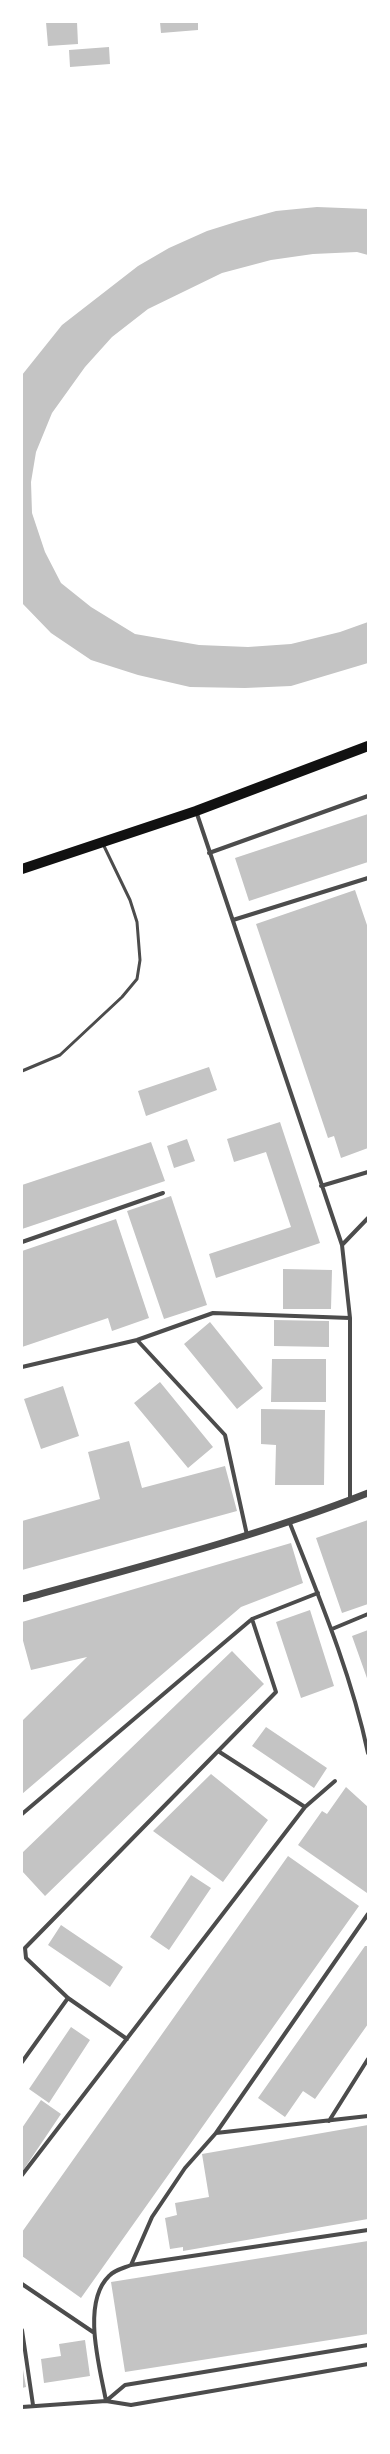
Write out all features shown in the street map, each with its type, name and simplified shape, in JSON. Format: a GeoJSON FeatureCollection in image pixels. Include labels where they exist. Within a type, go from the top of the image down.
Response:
{"type":"FeatureCollection","features":[{"type":"Feature","properties":{"kind":"main road"},"geometry":{"type":"LineString","coordinates":[[22,869],[196,811],[368,746]]}},
{"type":"Feature","properties":{"kind":"street"},"geometry":{"type":"LineString","coordinates":[[209,853],[368,796]]}},
{"type":"Feature","properties":{"kind":"street"},"geometry":{"type":"LineString","coordinates":[[196,811],[342,1245],[350,1318],[350,1500]]}},
{"type":"Feature","properties":{"kind":"street"},"geometry":{"type":"LineString","coordinates":[[233,920],[368,878]]}},
{"type":"Feature","properties":{"kind":"street"},"geometry":{"type":"LineString","coordinates":[[321,1186],[368,1172]]}},
{"type":"Feature","properties":{"kind":"street"},"geometry":{"type":"LineString","coordinates":[[22,1242],[163,1193]]}},
{"type":"Feature","properties":{"kind":"street"},"geometry":{"type":"LineString","coordinates":[[342,1245],[368,1218]]}},
{"type":"Feature","properties":{"kind":"street"},"geometry":{"type":"LineString","coordinates":[[22,1368],[137,1340],[213,1313],[350,1318]]}},
{"type":"Feature","properties":{"kind":"street"},"geometry":{"type":"LineString","coordinates":[[137,1340],[225,1435],[247,1535]]}},
{"type":"Feature","properties":{"kind":"street"},"geometry":{"type":"LineString","coordinates":[[22,1599],[159,1562],[247,1535],[368,1493]]}},
{"type":"Feature","properties":{"kind":"street"},"geometry":{"type":"LineString","coordinates":[[289,1521],[332,1629],[362,1726],[368,1753]]}},
{"type":"Feature","properties":{"kind":"street"},"geometry":{"type":"LineString","coordinates":[[22,1814],[252,1619],[318,1593]]}},
{"type":"Feature","properties":{"kind":"street"},"geometry":{"type":"LineString","coordinates":[[332,1629],[368,1614]]}},
{"type":"Feature","properties":{"kind":"street"},"geometry":{"type":"LineString","coordinates":[[127,2038],[68,1998],[26,1958],[25,1948],[276,1692],[252,1619]]}},
{"type":"Feature","properties":{"kind":"street"},"geometry":{"type":"LineString","coordinates":[[362,1726],[368,1724]]}},
{"type":"Feature","properties":{"kind":"street"},"geometry":{"type":"LineString","coordinates":[[218,1751],[305,1807]]}},
{"type":"Feature","properties":{"kind":"street"},"geometry":{"type":"LineString","coordinates":[[22,2175],[305,1807],[335,1781]]}},
{"type":"Feature","properties":{"kind":"street"},"geometry":{"type":"LineString","coordinates":[[131,2265],[152,2216],[185,2168],[216,2133],[368,1914]]}},
{"type":"Feature","properties":{"kind":"street"},"geometry":{"type":"LineString","coordinates":[[22,2062],[68,1998]]}},
{"type":"Feature","properties":{"kind":"street"},"geometry":{"type":"LineString","coordinates":[[329,2121],[368,2059]]}},
{"type":"Feature","properties":{"kind":"street"},"geometry":{"type":"LineString","coordinates":[[216,2133],[368,2116]]}},
{"type":"Feature","properties":{"kind":"street"},"geometry":{"type":"LineString","coordinates":[[106,2401],[93,2332],[98,2293],[110,2274],[131,2265],[368,2230]]}},
{"type":"Feature","properties":{"kind":"street"},"geometry":{"type":"LineString","coordinates":[[22,2284],[93,2332]]}},
{"type":"Feature","properties":{"kind":"street"},"geometry":{"type":"LineString","coordinates":[[22,2330],[33,2405]]}},
{"type":"Feature","properties":{"kind":"street"},"geometry":{"type":"LineString","coordinates":[[106,2401],[125,2386],[368,2345]]}},
{"type":"Feature","properties":{"kind":"street"},"geometry":{"type":"LineString","coordinates":[[22,2407],[33,2405],[106,2401],[131,2405],[368,2364]]}},
{"type":"Feature","properties":{"kind":"lane"},"geometry":{"type":"LineString","coordinates":[[22,1071],[60,1054],[122,997],[137,979],[140,960],[137,922],[130,900],[102,842]]}},
{"type":"Feature","properties":{"kind":"building"},"geometry":{"type":"Polygon","coordinates":[[[46,22],[77,22],[78,44],[48,46],[46,22]]]}},
{"type":"Feature","properties":{"kind":"building"},"geometry":{"type":"Polygon","coordinates":[[[160,22],[198,22],[198,30],[161,33],[160,22]]]}},
{"type":"Feature","properties":{"kind":"building"},"geometry":{"type":"Polygon","coordinates":[[[109,47],[110,64],[70,67],[69,50],[109,47]]]}},
{"type":"Feature","properties":{"kind":"building"},"geometry":{"type":"Polygon","coordinates":[[[317,207],[368,209],[368,255],[357,252],[313,254],[271,260],[222,273],[148,309],[112,337],[85,367],[52,413],[36,452],[31,482],[32,513],[45,552],[61,583],[91,607],[135,634],[199,645],[248,647],[291,644],[340,632],[368,622],[368,663],[291,686],[245,688],[190,687],[138,675],[91,660],[51,633],[22,603],[22,375],[62,325],[138,266],[169,248],[207,231],[239,221],[276,211],[317,207]]]}},
{"type":"Feature","properties":{"kind":"building"},"geometry":{"type":"Polygon","coordinates":[[[368,814],[368,862],[249,901],[235,858],[368,814]]]}},
{"type":"Feature","properties":{"kind":"building"},"geometry":{"type":"Polygon","coordinates":[[[355,890],[368,928],[368,1148],[341,1158],[334,1136],[328,1138],[256,924],[355,890]]]}},
{"type":"Feature","properties":{"kind":"building"},"geometry":{"type":"Polygon","coordinates":[[[209,1067],[217,1090],[146,1116],[138,1091],[209,1067]]]}},
{"type":"Feature","properties":{"kind":"building"},"geometry":{"type":"Polygon","coordinates":[[[280,1122],[320,1243],[216,1278],[209,1254],[291,1227],[266,1152],[234,1162],[227,1139],[280,1122]]]}},
{"type":"Feature","properties":{"kind":"building"},"geometry":{"type":"Polygon","coordinates":[[[187,1139],[195,1161],[174,1168],[167,1146],[187,1139]]]}},
{"type":"Feature","properties":{"kind":"building"},"geometry":{"type":"Polygon","coordinates":[[[151,1142],[165,1181],[22,1229],[22,1185],[151,1142]]]}},
{"type":"Feature","properties":{"kind":"building"},"geometry":{"type":"Polygon","coordinates":[[[171,1196],[207,1305],[164,1319],[127,1211],[171,1196]]]}},
{"type":"Feature","properties":{"kind":"building"},"geometry":{"type":"Polygon","coordinates":[[[116,1219],[149,1318],[112,1331],[108,1318],[22,1347],[22,1251],[116,1219]]]}},
{"type":"Feature","properties":{"kind":"building"},"geometry":{"type":"Polygon","coordinates":[[[283,1269],[332,1270],[331,1309],[283,1309],[283,1269]]]}},
{"type":"Feature","properties":{"kind":"building"},"geometry":{"type":"Polygon","coordinates":[[[274,1320],[329,1321],[329,1347],[274,1346],[274,1320]]]}},
{"type":"Feature","properties":{"kind":"building"},"geometry":{"type":"Polygon","coordinates":[[[210,1322],[263,1388],[237,1409],[184,1344],[210,1322]]]}},
{"type":"Feature","properties":{"kind":"building"},"geometry":{"type":"Polygon","coordinates":[[[272,1359],[326,1359],[326,1402],[271,1402],[272,1359]]]}},
{"type":"Feature","properties":{"kind":"building"},"geometry":{"type":"Polygon","coordinates":[[[160,1382],[213,1447],[188,1468],[134,1403],[160,1382]]]}},
{"type":"Feature","properties":{"kind":"building"},"geometry":{"type":"Polygon","coordinates":[[[63,1386],[79,1436],[41,1449],[24,1399],[63,1386]]]}},
{"type":"Feature","properties":{"kind":"building"},"geometry":{"type":"Polygon","coordinates":[[[261,1409],[325,1410],[324,1485],[275,1485],[276,1445],[261,1444],[261,1409]]]}},
{"type":"Feature","properties":{"kind":"building"},"geometry":{"type":"Polygon","coordinates":[[[129,1441],[142,1488],[225,1466],[237,1511],[22,1570],[22,1521],[100,1499],[88,1452],[129,1441]]]}},
{"type":"Feature","properties":{"kind":"building"},"geometry":{"type":"Polygon","coordinates":[[[368,1520],[368,1604],[342,1613],[316,1538],[368,1520]]]}},
{"type":"Feature","properties":{"kind":"building"},"geometry":{"type":"Polygon","coordinates":[[[291,1543],[303,1583],[241,1607],[22,1794],[22,1721],[87,1657],[31,1670],[22,1637],[22,1622],[291,1543]]]}},
{"type":"Feature","properties":{"kind":"building"},"geometry":{"type":"Polygon","coordinates":[[[310,1610],[334,1686],[301,1698],[276,1622],[310,1610]]]}},
{"type":"Feature","properties":{"kind":"building"},"geometry":{"type":"Polygon","coordinates":[[[368,1630],[368,1681],[352,1636],[368,1630]]]}},
{"type":"Feature","properties":{"kind":"building"},"geometry":{"type":"Polygon","coordinates":[[[232,1651],[264,1684],[45,1896],[22,1871],[22,1853],[232,1651]]]}},
{"type":"Feature","properties":{"kind":"building"},"geometry":{"type":"Polygon","coordinates":[[[266,1727],[327,1768],[314,1788],[252,1746],[266,1727]]]}},
{"type":"Feature","properties":{"kind":"building"},"geometry":{"type":"Polygon","coordinates":[[[211,1774],[268,1820],[223,1882],[153,1831],[211,1774]]]}},
{"type":"Feature","properties":{"kind":"building"},"geometry":{"type":"Polygon","coordinates":[[[346,1787],[368,1807],[367,1893],[298,1845],[322,1811],[327,1814],[346,1787]]]}},
{"type":"Feature","properties":{"kind":"building"},"geometry":{"type":"Polygon","coordinates":[[[288,1856],[359,1906],[81,2298],[22,2256],[22,2232],[288,1856]]]}},
{"type":"Feature","properties":{"kind":"building"},"geometry":{"type":"Polygon","coordinates":[[[191,1875],[211,1888],[169,1950],[150,1937],[191,1875]]]}},
{"type":"Feature","properties":{"kind":"building"},"geometry":{"type":"Polygon","coordinates":[[[61,1925],[123,1967],[110,1987],[48,1945],[61,1925]]]}},
{"type":"Feature","properties":{"kind":"building"},"geometry":{"type":"Polygon","coordinates":[[[365,1946],[368,1946],[368,2024],[315,2099],[303,2091],[285,2117],[258,2098],[365,1946]]]}},
{"type":"Feature","properties":{"kind":"building"},"geometry":{"type":"Polygon","coordinates":[[[71,2027],[90,2040],[49,2103],[29,2089],[71,2027]]]}},
{"type":"Feature","properties":{"kind":"building"},"geometry":{"type":"Polygon","coordinates":[[[41,2100],[61,2114],[22,2172],[22,2128],[41,2100]]]}},
{"type":"Feature","properties":{"kind":"building"},"geometry":{"type":"Polygon","coordinates":[[[368,2125],[368,2219],[183,2251],[183,2247],[170,2249],[165,2218],[177,2215],[175,2203],[209,2197],[202,2154],[368,2125]]]}},
{"type":"Feature","properties":{"kind":"building"},"geometry":{"type":"Polygon","coordinates":[[[368,2241],[368,2334],[125,2372],[111,2282],[368,2241]]]}},
{"type":"Feature","properties":{"kind":"building"},"geometry":{"type":"Polygon","coordinates":[[[85,2340],[90,2376],[44,2383],[41,2359],[61,2356],[59,2344],[85,2340]]]}},
{"type":"Feature","properties":{"kind":"building"},"geometry":{"type":"Polygon","coordinates":[[[22,2364],[26,2387],[22,2388],[22,2364]]]}}]}
